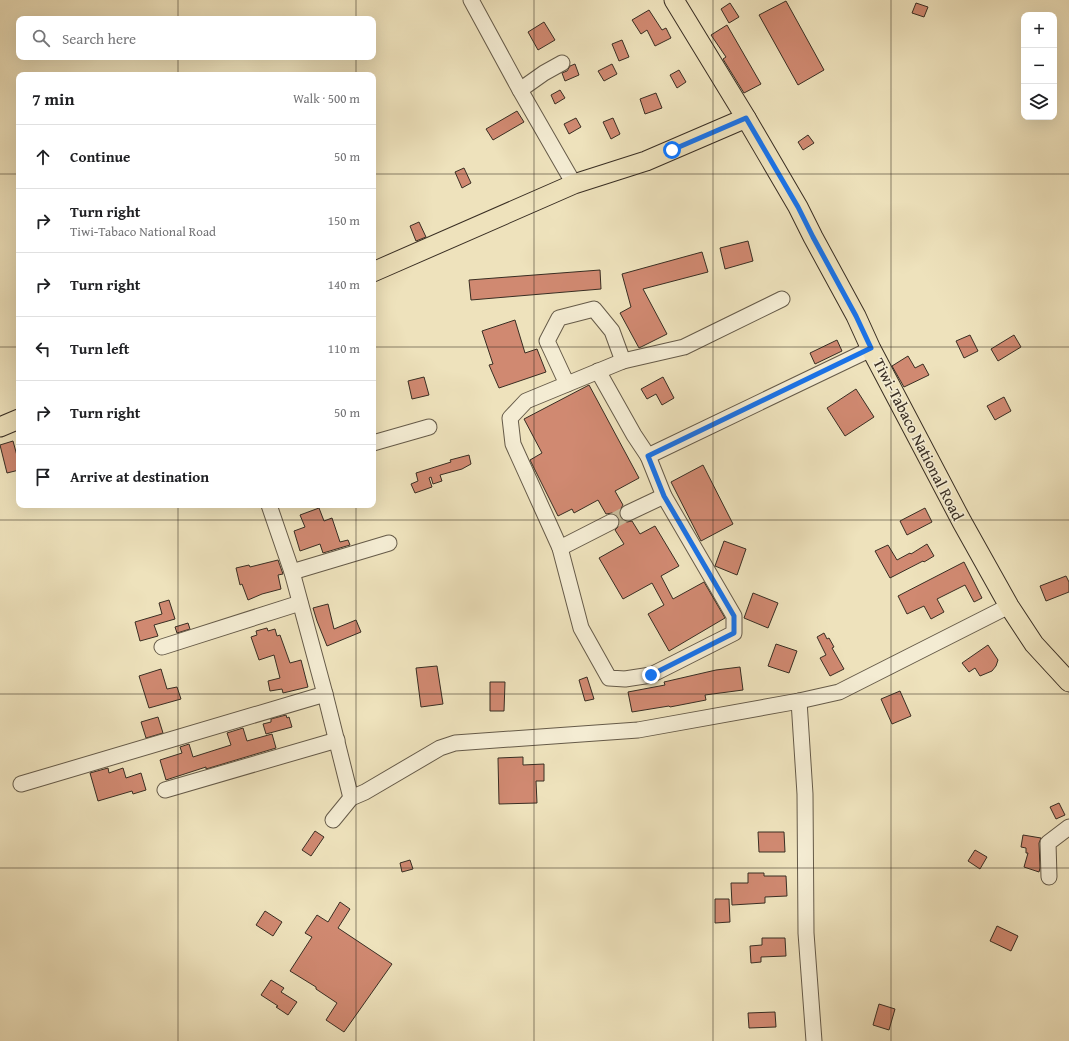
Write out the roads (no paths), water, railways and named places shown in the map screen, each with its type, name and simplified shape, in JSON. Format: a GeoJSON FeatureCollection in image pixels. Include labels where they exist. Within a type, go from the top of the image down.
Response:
{"type":"FeatureCollection","features":[{"type":"Feature","properties":{"kind":"main road","name":"Tiwi-Tabaco National Road"},"geometry":{"type":"LineString","coordinates":[[674,0],[798,207],[962,522],[1009,606],[1034,644],[1069,682]]}},
{"type":"Feature","properties":{"kind":"main road"},"geometry":{"type":"LineString","coordinates":[[376,271],[574,184],[646,161],[746,118]]}},
{"type":"Feature","properties":{"kind":"main road"},"geometry":{"type":"LineString","coordinates":[[0,427],[16,421]]}},
{"type":"Feature","properties":{"kind":"street"},"geometry":{"type":"LineString","coordinates":[[472,0],[520,90],[574,184]]}},
{"type":"Feature","properties":{"kind":"street"},"geometry":{"type":"LineString","coordinates":[[520,90],[544,73],[562,63]]}},
{"type":"Feature","properties":{"kind":"street"},"geometry":{"type":"LineString","coordinates":[[598,371],[634,435],[648,456],[664,496],[734,616],[734,633],[651,675],[625,679],[609,678],[581,628],[560,548],[513,444],[510,418],[526,401],[598,371],[623,361],[684,347],[782,299]]}},
{"type":"Feature","properties":{"kind":"street"},"geometry":{"type":"LineString","coordinates":[[567,384],[547,341],[559,318],[594,309],[612,331],[623,361]]}},
{"type":"Feature","properties":{"kind":"street"},"geometry":{"type":"LineString","coordinates":[[648,456],[871,348]]}},
{"type":"Feature","properties":{"kind":"street"},"geometry":{"type":"LineString","coordinates":[[376,442],[429,427]]}},
{"type":"Feature","properties":{"kind":"street"},"geometry":{"type":"LineString","coordinates":[[628,513],[664,496]]}},
{"type":"Feature","properties":{"kind":"street"},"geometry":{"type":"LineString","coordinates":[[271,508],[292,572],[351,798]]}},
{"type":"Feature","properties":{"kind":"street"},"geometry":{"type":"LineString","coordinates":[[560,548],[611,522]]}},
{"type":"Feature","properties":{"kind":"street"},"geometry":{"type":"LineString","coordinates":[[292,572],[389,543]]}},
{"type":"Feature","properties":{"kind":"street"},"geometry":{"type":"LineString","coordinates":[[162,647],[300,603]]}},
{"type":"Feature","properties":{"kind":"street"},"geometry":{"type":"LineString","coordinates":[[333,820],[351,798],[365,792],[440,748],[455,743],[638,730],[799,701],[839,692],[1009,606]]}},
{"type":"Feature","properties":{"kind":"street"},"geometry":{"type":"LineString","coordinates":[[21,784],[325,694]]}},
{"type":"Feature","properties":{"kind":"street"},"geometry":{"type":"LineString","coordinates":[[799,701],[805,794],[806,933],[814,1041]]}},
{"type":"Feature","properties":{"kind":"street"},"geometry":{"type":"LineString","coordinates":[[165,790],[337,740]]}},
{"type":"Feature","properties":{"kind":"street"},"geometry":{"type":"LineString","coordinates":[[1049,877],[1048,843],[1069,827]]}},
{"type":"Feature","properties":{"kind":"tunnel"},"geometry":{"type":"LineString","coordinates":[[611,522],[628,513]]}}]}
